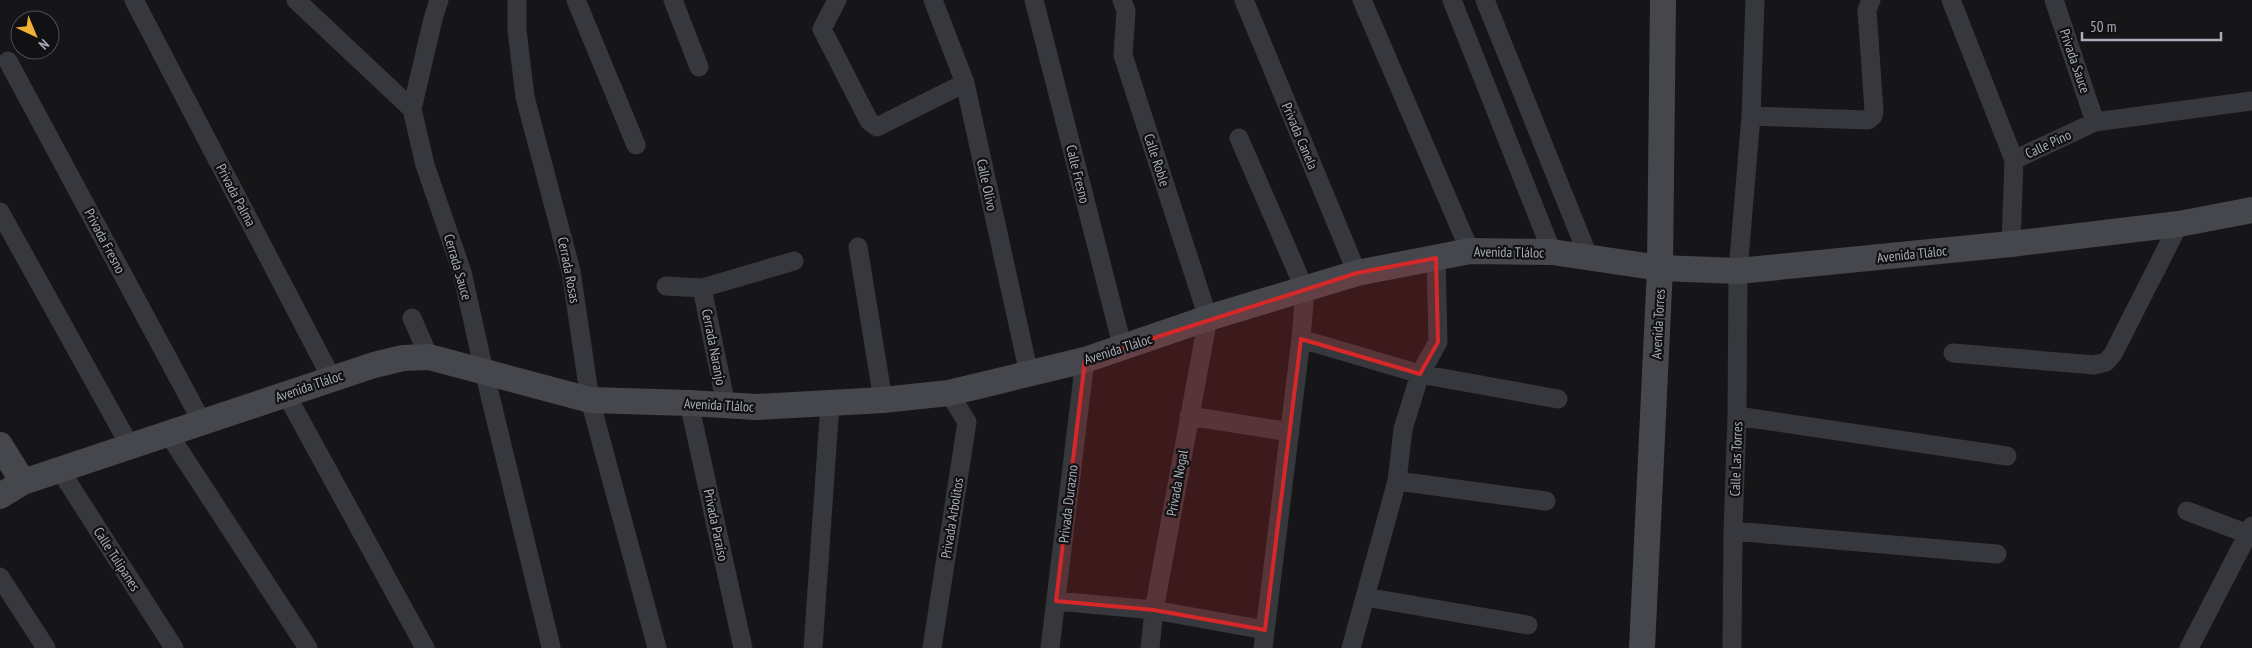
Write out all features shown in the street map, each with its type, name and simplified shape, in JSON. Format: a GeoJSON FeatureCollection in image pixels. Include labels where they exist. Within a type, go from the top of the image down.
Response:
{"type":"FeatureCollection","features":[{"type":"Feature","properties":{"kind":"main road","name":"Avenida Torres"},"geometry":{"type":"LineString","coordinates":[[1642,648],[1660,268],[1663,0]]}},
{"type":"Feature","properties":{"kind":"main road","name":"Avenida Tláloc"},"geometry":{"type":"LineString","coordinates":[[0,496],[23,482],[374,365],[403,358],[429,357],[590,400],[757,407],[883,400],[948,393],[1085,360],[1123,349],[1208,318],[1357,273],[1470,251],[1552,252],[1660,268],[1738,271],[2011,244],[2179,224],[2252,210]]}},
{"type":"Feature","properties":{"kind":"main road"},"geometry":{"type":"LineString","coordinates":[[0,445],[23,482]]}},
{"type":"Feature","properties":{"kind":"street"},"geometry":{"type":"LineString","coordinates":[[296,0],[412,109]]}},
{"type":"Feature","properties":{"kind":"street"},"geometry":{"type":"LineString","coordinates":[[412,109],[432,19],[439,0]]}},
{"type":"Feature","properties":{"kind":"street","name":"Cerrada Rosas"},"geometry":{"type":"LineString","coordinates":[[517,0],[517,30],[525,97],[571,271],[590,400],[657,648]]}},
{"type":"Feature","properties":{"kind":"street"},"geometry":{"type":"LineString","coordinates":[[576,0],[636,145]]}},
{"type":"Feature","properties":{"kind":"street"},"geometry":{"type":"LineString","coordinates":[[673,0],[699,67]]}},
{"type":"Feature","properties":{"kind":"street"},"geometry":{"type":"LineString","coordinates":[[837,0],[822,29],[869,121],[878,127],[965,82]]}},
{"type":"Feature","properties":{"kind":"street","name":"Calle Olivo"},"geometry":{"type":"LineString","coordinates":[[933,0],[965,82],[1029,374]]}},
{"type":"Feature","properties":{"kind":"street","name":"Calle Fresno"},"geometry":{"type":"LineString","coordinates":[[1034,0],[1123,349]]}},
{"type":"Feature","properties":{"kind":"street","name":"Calle Roble"},"geometry":{"type":"LineString","coordinates":[[1122,0],[1126,11],[1123,55],[1208,318]]}},
{"type":"Feature","properties":{"kind":"street","name":"Privada Canela"},"geometry":{"type":"LineString","coordinates":[[1244,0],[1357,273]]}},
{"type":"Feature","properties":{"kind":"street"},"geometry":{"type":"LineString","coordinates":[[1362,0],[1470,251]]}},
{"type":"Feature","properties":{"kind":"street"},"geometry":{"type":"LineString","coordinates":[[1452,0],[1552,252]]}},
{"type":"Feature","properties":{"kind":"street"},"geometry":{"type":"LineString","coordinates":[[1485,0],[1589,258]]}},
{"type":"Feature","properties":{"kind":"street","name":"Calle Las Torres"},"geometry":{"type":"LineString","coordinates":[[1732,648],[1738,271],[1751,116],[1755,0]]}},
{"type":"Feature","properties":{"kind":"street"},"geometry":{"type":"LineString","coordinates":[[1751,116],[1868,120],[1873,116],[1867,10],[1871,0]]}},
{"type":"Feature","properties":{"kind":"street","name":"Calle Pino"},"geometry":{"type":"LineString","coordinates":[[1952,0],[2014,160],[2095,122],[2252,101]]}},
{"type":"Feature","properties":{"kind":"street","name":"Privada Sauce"},"geometry":{"type":"LineString","coordinates":[[2054,0],[2095,122]]}},
{"type":"Feature","properties":{"kind":"street","name":"Privada Palma"},"geometry":{"type":"LineString","coordinates":[[136,6],[332,379]]}},
{"type":"Feature","properties":{"kind":"street","name":"Privada Fresno"},"geometry":{"type":"LineString","coordinates":[[8,61],[202,422]]}},
{"type":"Feature","properties":{"kind":"street","name":"Cerrada Sauce"},"geometry":{"type":"LineString","coordinates":[[412,109],[425,166],[462,272],[551,647]]}},
{"type":"Feature","properties":{"kind":"street"},"geometry":{"type":"LineString","coordinates":[[1056,601],[1154,610],[1264,639],[1301,339],[1305,290],[1238,138]]}},
{"type":"Feature","properties":{"kind":"street"},"geometry":{"type":"LineString","coordinates":[[2011,244],[2014,160]]}},
{"type":"Feature","properties":{"kind":"street"},"geometry":{"type":"LineString","coordinates":[[0,212],[130,446]]}},
{"type":"Feature","properties":{"kind":"street"},"geometry":{"type":"LineString","coordinates":[[1953,353],[2094,365],[2106,362],[2113,354],[2179,224]]}},
{"type":"Feature","properties":{"kind":"street"},"geometry":{"type":"LineString","coordinates":[[858,247],[883,400]]}},
{"type":"Feature","properties":{"kind":"street"},"geometry":{"type":"LineString","coordinates":[[1351,648],[1397,481],[1403,429],[1420,374],[1438,342],[1436,258]]}},
{"type":"Feature","properties":{"kind":"street"},"geometry":{"type":"LineString","coordinates":[[666,286],[702,288],[794,261]]}},
{"type":"Feature","properties":{"kind":"street","name":"Cerrada Naranjo"},"geometry":{"type":"LineString","coordinates":[[702,288],[726,406]]}},
{"type":"Feature","properties":{"kind":"street"},"geometry":{"type":"LineString","coordinates":[[412,318],[429,357]]}},
{"type":"Feature","properties":{"kind":"street","name":"Privada Nogal"},"geometry":{"type":"LineString","coordinates":[[1150,648],[1154,610],[1208,318]]}},
{"type":"Feature","properties":{"kind":"street"},"geometry":{"type":"LineString","coordinates":[[1301,339],[1420,374],[1558,399]]}},
{"type":"Feature","properties":{"kind":"street","name":"Privada Durazno"},"geometry":{"type":"LineString","coordinates":[[1050,648],[1085,360]]}},
{"type":"Feature","properties":{"kind":"street","name":"Privada Arbolitos"},"geometry":{"type":"LineString","coordinates":[[932,648],[967,422],[948,393]]}},
{"type":"Feature","properties":{"kind":"street"},"geometry":{"type":"LineString","coordinates":[[286,394],[425,648]]}},
{"type":"Feature","properties":{"kind":"street","name":"Privada Paraíso"},"geometry":{"type":"LineString","coordinates":[[689,403],[743,648]]}},
{"type":"Feature","properties":{"kind":"street"},"geometry":{"type":"LineString","coordinates":[[813,648],[830,403]]}},
{"type":"Feature","properties":{"kind":"street"},"geometry":{"type":"LineString","coordinates":[[1189,416],[1290,432]]}},
{"type":"Feature","properties":{"kind":"street"},"geometry":{"type":"LineString","coordinates":[[1737,416],[2007,456]]}},
{"type":"Feature","properties":{"kind":"street"},"geometry":{"type":"LineString","coordinates":[[168,434],[308,648]]}},
{"type":"Feature","properties":{"kind":"street","name":"Calle Tulipanes"},"geometry":{"type":"LineString","coordinates":[[60,470],[174,648]]}},
{"type":"Feature","properties":{"kind":"street"},"geometry":{"type":"LineString","coordinates":[[1397,481],[1546,501]]}},
{"type":"Feature","properties":{"kind":"street"},"geometry":{"type":"LineString","coordinates":[[2187,512],[2250,530],[2189,648]]}},
{"type":"Feature","properties":{"kind":"street"},"geometry":{"type":"LineString","coordinates":[[1733,532],[1997,554]]}},
{"type":"Feature","properties":{"kind":"street"},"geometry":{"type":"LineString","coordinates":[[0,577],[46,648]]}},
{"type":"Feature","properties":{"kind":"street"},"geometry":{"type":"LineString","coordinates":[[1365,597],[1528,625]]}},
{"type":"Feature","properties":{"kind":"highlighted area"},"geometry":{"type":"Polygon","coordinates":[[[1436,258],[1438,342],[1420,374],[1301,339],[1265,630],[1154,610],[1056,601],[1085,360],[1357,273],[1436,258]]]}}]}
